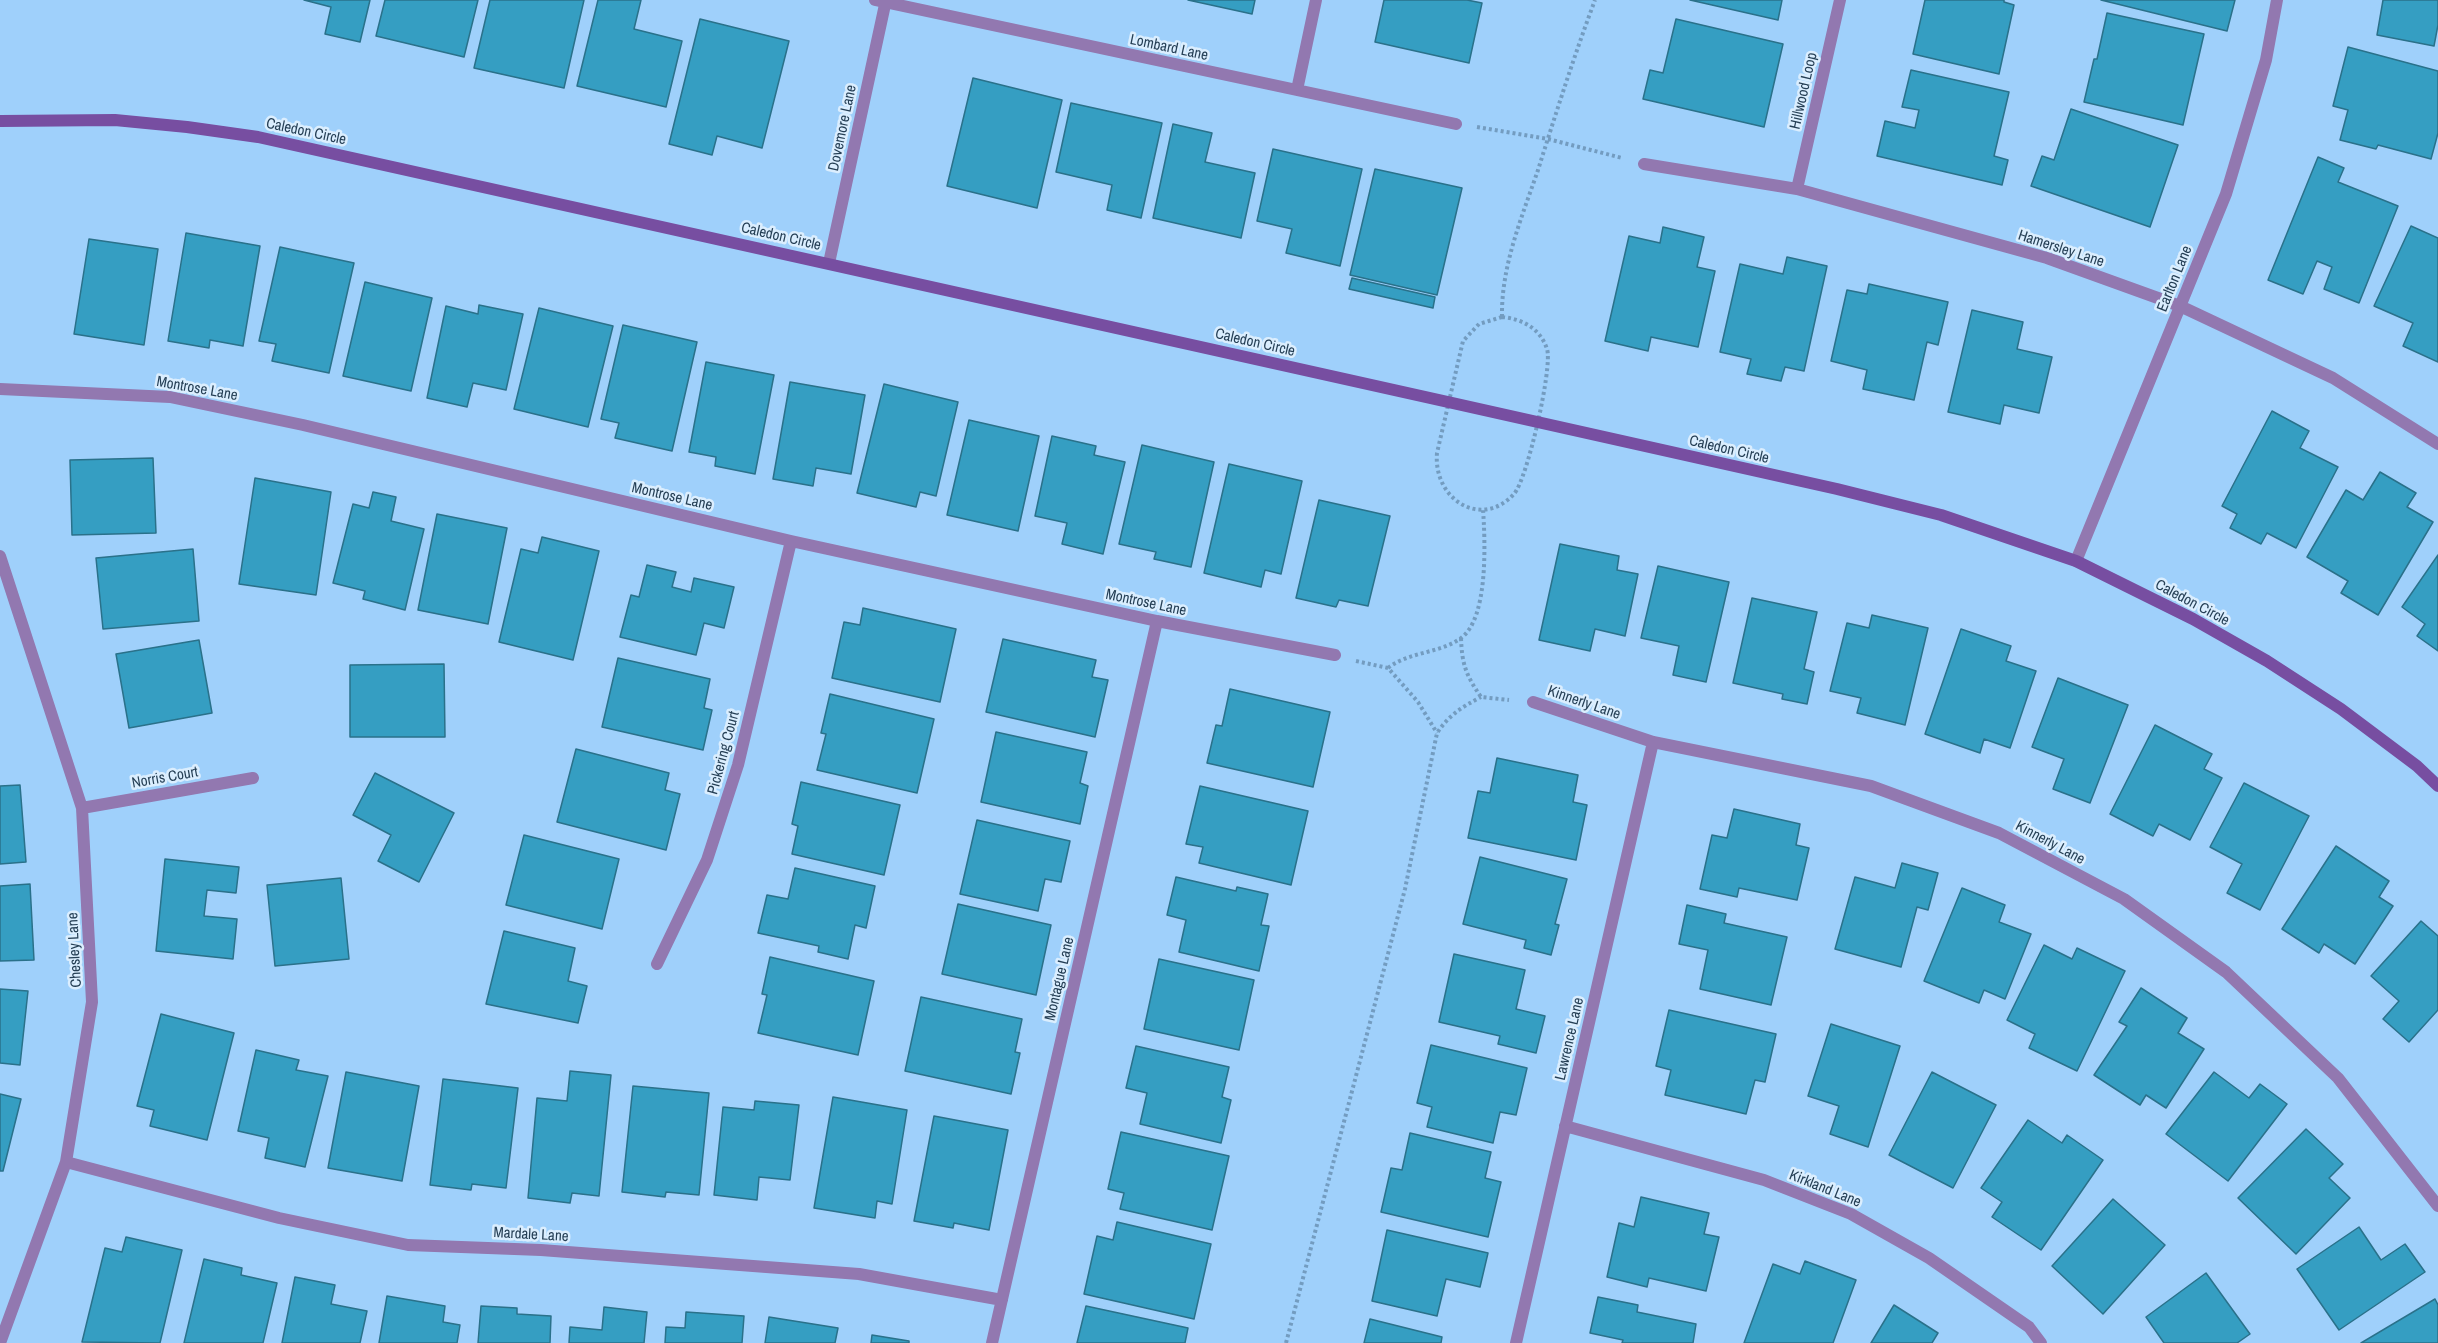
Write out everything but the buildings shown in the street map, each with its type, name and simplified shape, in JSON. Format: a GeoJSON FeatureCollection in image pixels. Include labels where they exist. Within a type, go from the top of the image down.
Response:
{"type":"FeatureCollection","features":[{"type":"Feature","properties":{"kind":"street"},"geometry":{"type":"LineString","coordinates":[[1297,90],[1316,0]]}},
{"type":"Feature","properties":{"kind":"street","name":"Hillwood Loop"},"geometry":{"type":"LineString","coordinates":[[1797,189],[1840,0]]}},
{"type":"Feature","properties":{"kind":"street","name":"Earlton Lane"},"geometry":{"type":"LineString","coordinates":[[2076,561],[2226,194],[2266,60],[2277,0]]}},
{"type":"Feature","properties":{"kind":"street","name":"Lombard Lane"},"geometry":{"type":"LineString","coordinates":[[882,1],[1456,124]]}},
{"type":"Feature","properties":{"kind":"street","name":"Dovemore Lane"},"geometry":{"type":"LineString","coordinates":[[829,263],[882,1]]}},
{"type":"Feature","properties":{"kind":"street","name":"Caledon Circle"},"geometry":{"type":"LineString","coordinates":[[0,121],[115,120],[258,137],[1448,402],[1941,515],[2076,561],[2193,619],[2267,661],[2341,709],[2417,766],[2438,786]]}},
{"type":"Feature","properties":{"kind":"street","name":"Hamersley Lane"},"geometry":{"type":"LineString","coordinates":[[1644,164],[1797,189],[2047,258],[2180,306],[2333,378],[2438,444]]}},
{"type":"Feature","properties":{"kind":"street","name":"Montrose Lane"},"geometry":{"type":"LineString","coordinates":[[0,389],[170,397],[303,425],[791,541],[1157,621],[1335,655]]}},
{"type":"Feature","properties":{"kind":"street","name":"Pickering Court"},"geometry":{"type":"LineString","coordinates":[[657,964],[707,860],[738,765],[791,541]]}},
{"type":"Feature","properties":{"kind":"street","name":"Chesley Lane"},"geometry":{"type":"LineString","coordinates":[[0,556],[82,808],[92,1002],[66,1162],[0,1343]]}},
{"type":"Feature","properties":{"kind":"street","name":"Montague Lane"},"geometry":{"type":"LineString","coordinates":[[992,1343],[1157,621]]}},
{"type":"Feature","properties":{"kind":"street","name":"Kinnerly Lane"},"geometry":{"type":"LineString","coordinates":[[1533,702],[1653,742],[1871,786],[1999,833],[2124,899],[2226,972],[2338,1078],[2438,1206]]}},
{"type":"Feature","properties":{"kind":"street","name":"Lawrence Lane"},"geometry":{"type":"LineString","coordinates":[[1516,1343],[1653,742]]}},
{"type":"Feature","properties":{"kind":"street","name":"Norris Court"},"geometry":{"type":"LineString","coordinates":[[82,808],[253,777]]}},
{"type":"Feature","properties":{"kind":"street","name":"Kirkland Lane"},"geometry":{"type":"LineString","coordinates":[[1565,1126],[1764,1180],[1851,1214],[1929,1258],[2029,1327],[2041,1343]]}},
{"type":"Feature","properties":{"kind":"street","name":"Mardale Lane"},"geometry":{"type":"LineString","coordinates":[[66,1162],[279,1218],[408,1245],[541,1250],[859,1274],[1002,1300]]}},
{"type":"Feature","properties":{"kind":"path"},"geometry":{"type":"LineString","coordinates":[[1502,317],[1502,287],[1518,230],[1572,63],[1595,0]]}},
{"type":"Feature","properties":{"kind":"path"},"geometry":{"type":"LineString","coordinates":[[1456,124],[1548,140],[1644,164]]}},
{"type":"Feature","properties":{"kind":"path"},"geometry":{"type":"LineString","coordinates":[[1502,317],[1524,322],[1534,329],[1547,349],[1548,372],[1521,484],[1505,501],[1494,507],[1471,508],[1450,497],[1438,477],[1437,453],[1463,342],[1479,324],[1502,317]]}},
{"type":"Feature","properties":{"kind":"path"},"geometry":{"type":"LineString","coordinates":[[1388,668],[1401,658],[1436,649],[1461,638],[1473,623],[1485,569],[1483,508]]}},
{"type":"Feature","properties":{"kind":"path"},"geometry":{"type":"LineString","coordinates":[[1461,638],[1462,661],[1468,677],[1481,697]]}},
{"type":"Feature","properties":{"kind":"path"},"geometry":{"type":"LineString","coordinates":[[1335,655],[1388,668],[1418,702],[1437,734]]}},
{"type":"Feature","properties":{"kind":"path"},"geometry":{"type":"LineString","coordinates":[[1286,1343],[1405,890],[1437,734],[1447,719],[1457,710],[1481,697],[1533,702]]}}]}
